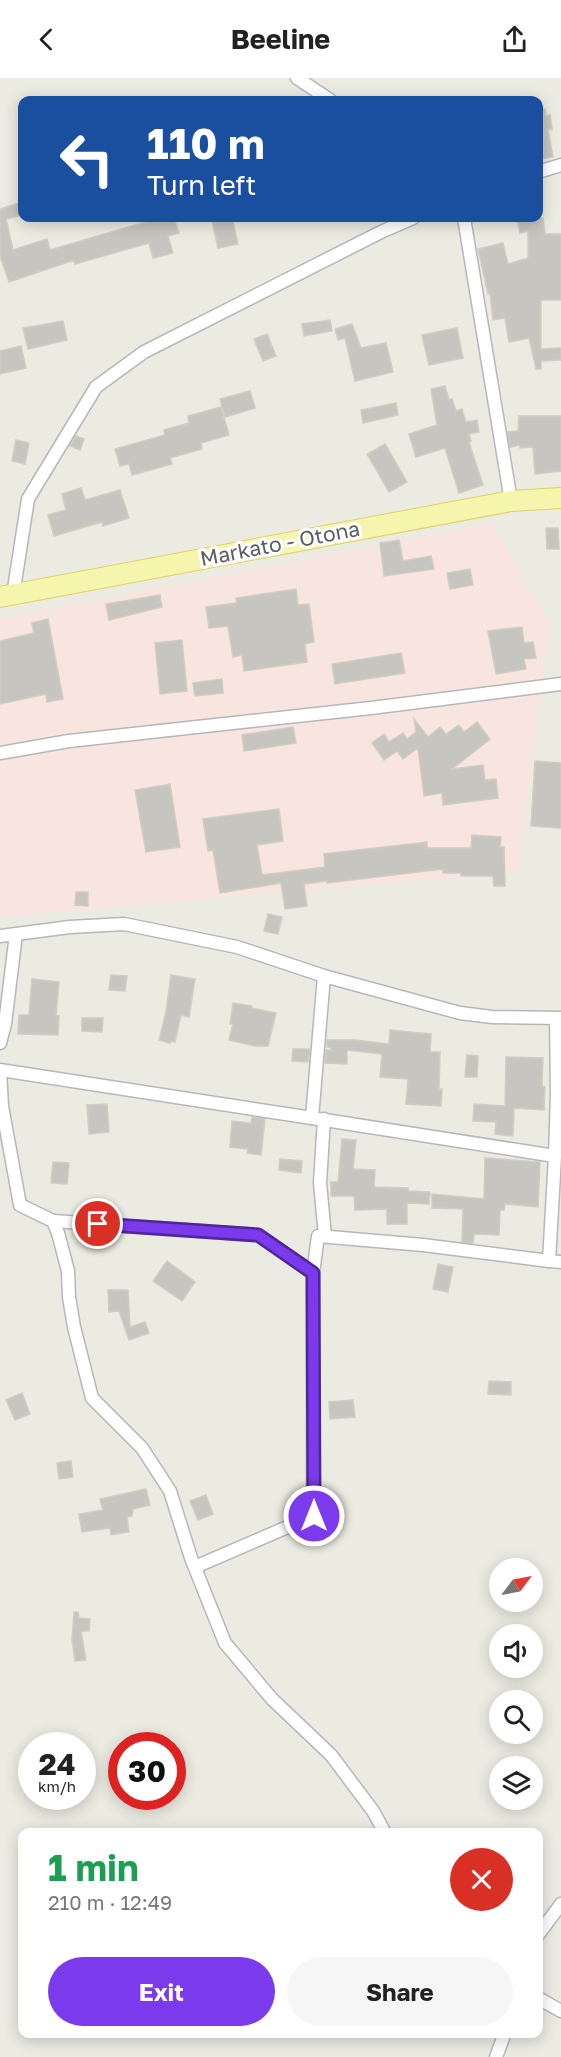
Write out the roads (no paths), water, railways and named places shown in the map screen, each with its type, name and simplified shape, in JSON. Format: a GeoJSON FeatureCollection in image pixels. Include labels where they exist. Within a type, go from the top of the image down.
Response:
{"type":"FeatureCollection","features":[{"type":"Feature","properties":{"kind":"main road","name":"Markato - Otona"},"geometry":{"type":"LineString","coordinates":[[7,596],[511,501],[561,498]]}},
{"type":"Feature","properties":{"kind":"street"},"geometry":{"type":"LineString","coordinates":[[297,78],[324,96]]}},
{"type":"Feature","properties":{"kind":"street"},"geometry":{"type":"LineString","coordinates":[[543,170],[561,165]]}},
{"type":"Feature","properties":{"kind":"street"},"geometry":{"type":"LineString","coordinates":[[7,596],[28,499],[96,387],[144,352],[404,222]]}},
{"type":"Feature","properties":{"kind":"street"},"geometry":{"type":"LineString","coordinates":[[465,222],[511,501]]}},
{"type":"Feature","properties":{"kind":"street"},"geometry":{"type":"LineString","coordinates":[[0,753],[69,741],[561,684]]}},
{"type":"Feature","properties":{"kind":"street"},"geometry":{"type":"LineString","coordinates":[[0,936],[70,927],[124,924],[237,947],[324,976],[460,1013],[492,1017],[559,1018],[555,1261],[423,1245],[318,1236],[313,1273],[314,1516],[195,1567]]}},
{"type":"Feature","properties":{"kind":"street"},"geometry":{"type":"LineString","coordinates":[[0,1043],[5,1024],[16,934]]}},
{"type":"Feature","properties":{"kind":"street"},"geometry":{"type":"LineString","coordinates":[[324,976],[318,1119],[324,1236]]}},
{"type":"Feature","properties":{"kind":"street"},"geometry":{"type":"LineString","coordinates":[[313,1273],[258,1235],[53,1221],[20,1205],[2,1106],[0,1070],[555,1156]]}},
{"type":"Feature","properties":{"kind":"street"},"geometry":{"type":"LineString","coordinates":[[53,1221],[68,1271],[74,1327],[92,1398],[142,1448],[156,1467],[173,1500],[195,1567],[225,1643],[273,1699],[331,1755],[373,1811],[382,1828]]}},
{"type":"Feature","properties":{"kind":"street"},"geometry":{"type":"LineString","coordinates":[[543,1928],[561,1905]]}},
{"type":"Feature","properties":{"kind":"street"},"geometry":{"type":"LineString","coordinates":[[543,2001],[561,2011]]}},
{"type":"Feature","properties":{"kind":"street"},"geometry":{"type":"LineString","coordinates":[[496,2057],[503,2038]]}}]}
